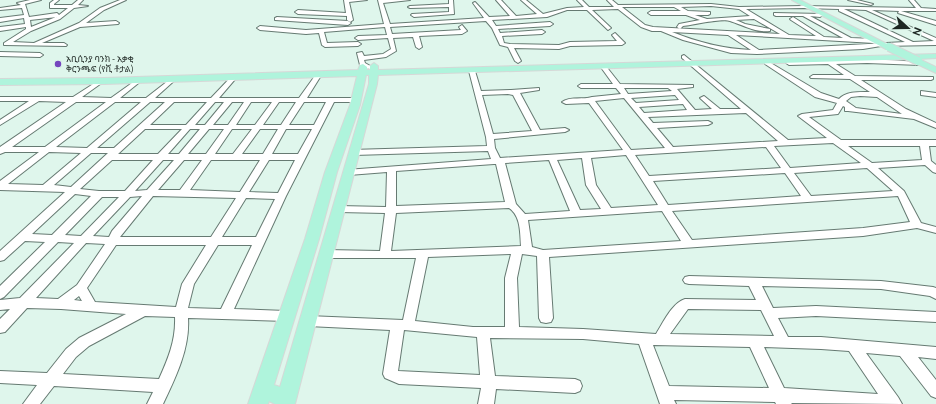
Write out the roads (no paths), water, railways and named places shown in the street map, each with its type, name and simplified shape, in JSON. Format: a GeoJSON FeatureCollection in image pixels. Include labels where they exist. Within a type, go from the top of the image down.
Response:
{"type":"FeatureCollection","features":[{"type":"Feature","properties":{"kind":"main road"},"geometry":{"type":"LineString","coordinates":[[795,0],[933,69]]}},
{"type":"Feature","properties":{"kind":"main road"},"geometry":{"type":"LineString","coordinates":[[0,82],[812,51],[936,49]]}},
{"type":"Feature","properties":{"kind":"main road"},"geometry":{"type":"LineString","coordinates":[[0,74],[139,80],[319,74],[369,69],[472,71],[691,62],[936,56]]}},
{"type":"Feature","properties":{"kind":"main road"},"geometry":{"type":"LineString","coordinates":[[369,69],[373,84],[285,401],[260,397],[312,238],[331,172],[356,100],[369,69]]}},
{"type":"Feature","properties":{"kind":"street"},"geometry":{"type":"LineString","coordinates":[[0,9],[39,0]]}},
{"type":"Feature","properties":{"kind":"street"},"geometry":{"type":"LineString","coordinates":[[58,0],[52,3],[52,7],[86,6]]}},
{"type":"Feature","properties":{"kind":"street"},"geometry":{"type":"LineString","coordinates":[[0,29],[63,15],[81,0]]}},
{"type":"Feature","properties":{"kind":"street"},"geometry":{"type":"LineString","coordinates":[[33,44],[79,25],[102,9],[124,0]]}},
{"type":"Feature","properties":{"kind":"street"},"geometry":{"type":"LineString","coordinates":[[365,0],[347,1],[349,15],[358,41],[360,58],[362,64],[369,69]]}},
{"type":"Feature","properties":{"kind":"street"},"geometry":{"type":"LineString","coordinates":[[360,58],[384,56],[393,51],[394,48],[391,36],[380,1],[407,0],[418,24]]}},
{"type":"Feature","properties":{"kind":"street"},"geometry":{"type":"LineString","coordinates":[[498,0],[514,17]]}},
{"type":"Feature","properties":{"kind":"street"},"geometry":{"type":"LineString","coordinates":[[523,0],[541,15]]}},
{"type":"Feature","properties":{"kind":"street"},"geometry":{"type":"LineString","coordinates":[[579,0],[608,28]]}},
{"type":"Feature","properties":{"kind":"street"},"geometry":{"type":"LineString","coordinates":[[609,0],[643,26],[663,30],[685,39],[722,50],[760,53],[775,51],[812,51],[863,47],[878,42]]}},
{"type":"Feature","properties":{"kind":"street"},"geometry":{"type":"LineString","coordinates":[[669,0],[687,13],[706,21]]}},
{"type":"Feature","properties":{"kind":"street"},"geometry":{"type":"LineString","coordinates":[[724,0],[812,51]]}},
{"type":"Feature","properties":{"kind":"street"},"geometry":{"type":"LineString","coordinates":[[850,0],[888,9],[936,24]]}},
{"type":"Feature","properties":{"kind":"street"},"geometry":{"type":"LineString","coordinates":[[911,0],[920,10]]}},
{"type":"Feature","properties":{"kind":"street"},"geometry":{"type":"LineString","coordinates":[[410,7],[452,2],[452,13],[414,15]]}},
{"type":"Feature","properties":{"kind":"street"},"geometry":{"type":"LineString","coordinates":[[475,3],[495,28],[502,44],[510,46],[559,47],[570,44],[622,43],[614,35]]}},
{"type":"Feature","properties":{"kind":"street"},"geometry":{"type":"LineString","coordinates":[[0,4],[21,4]]}},
{"type":"Feature","properties":{"kind":"street"},"geometry":{"type":"LineString","coordinates":[[3,46],[23,36],[28,22],[21,4]]}},
{"type":"Feature","properties":{"kind":"street"},"geometry":{"type":"LineString","coordinates":[[277,19],[353,26],[388,26],[541,15],[567,9],[675,5],[711,5],[739,8],[791,7],[936,10]]}},
{"type":"Feature","properties":{"kind":"street"},"geometry":{"type":"LineString","coordinates":[[651,13],[687,13],[710,11],[728,9],[728,6]]}},
{"type":"Feature","properties":{"kind":"street"},"geometry":{"type":"LineString","coordinates":[[791,7],[851,39]]}},
{"type":"Feature","properties":{"kind":"street"},"geometry":{"type":"LineString","coordinates":[[837,8],[911,43]]}},
{"type":"Feature","properties":{"kind":"street"},"geometry":{"type":"LineString","coordinates":[[866,9],[936,41]]}},
{"type":"Feature","properties":{"kind":"street"},"geometry":{"type":"LineString","coordinates":[[298,12],[349,15]]}},
{"type":"Feature","properties":{"kind":"street"},"geometry":{"type":"LineString","coordinates":[[557,12],[564,14]]}},
{"type":"Feature","properties":{"kind":"street"},"geometry":{"type":"LineString","coordinates":[[747,12],[824,15]]}},
{"type":"Feature","properties":{"kind":"street"},"geometry":{"type":"LineString","coordinates":[[0,20],[28,22],[63,15]]}},
{"type":"Feature","properties":{"kind":"street"},"geometry":{"type":"LineString","coordinates":[[663,30],[729,18],[834,20]]}},
{"type":"Feature","properties":{"kind":"street"},"geometry":{"type":"LineString","coordinates":[[729,18],[740,25],[755,27],[758,31],[777,30]]}},
{"type":"Feature","properties":{"kind":"street"},"geometry":{"type":"LineString","coordinates":[[793,19],[821,38]]}},
{"type":"Feature","properties":{"kind":"street"},"geometry":{"type":"LineString","coordinates":[[63,26],[116,23]]}},
{"type":"Feature","properties":{"kind":"street"},"geometry":{"type":"LineString","coordinates":[[495,28],[550,24]]}},
{"type":"Feature","properties":{"kind":"street"},"geometry":{"type":"LineString","coordinates":[[673,24],[687,30],[729,31],[878,42],[911,43],[936,41]]}},
{"type":"Feature","properties":{"kind":"street"},"geometry":{"type":"LineString","coordinates":[[729,31],[740,25]]}},
{"type":"Feature","properties":{"kind":"street"},"geometry":{"type":"LineString","coordinates":[[260,28],[306,32],[353,26]]}},
{"type":"Feature","properties":{"kind":"street"},"geometry":{"type":"LineString","coordinates":[[321,31],[325,45],[391,36],[464,32],[462,27]]}},
{"type":"Feature","properties":{"kind":"street"},"geometry":{"type":"LineString","coordinates":[[262,35],[270,34],[279,30]]}},
{"type":"Feature","properties":{"kind":"street"},"geometry":{"type":"LineString","coordinates":[[729,31],[760,53]]}},
{"type":"Feature","properties":{"kind":"street"},"geometry":{"type":"LineString","coordinates":[[498,35],[542,32]]}},
{"type":"Feature","properties":{"kind":"street"},"geometry":{"type":"LineString","coordinates":[[415,34],[419,47]]}},
{"type":"Feature","properties":{"kind":"street"},"geometry":{"type":"LineString","coordinates":[[0,39],[23,36]]}},
{"type":"Feature","properties":{"kind":"street"},"geometry":{"type":"LineString","coordinates":[[3,46],[33,44],[64,45]]}},
{"type":"Feature","properties":{"kind":"street"},"geometry":{"type":"LineString","coordinates":[[766,45],[775,51]]}},
{"type":"Feature","properties":{"kind":"street"},"geometry":{"type":"LineString","coordinates":[[510,46],[518,62]]}},
{"type":"Feature","properties":{"kind":"street"},"geometry":{"type":"LineString","coordinates":[[0,54],[40,55]]}},
{"type":"Feature","properties":{"kind":"street"},"geometry":{"type":"LineString","coordinates":[[684,57],[786,143]]}},
{"type":"Feature","properties":{"kind":"street"},"geometry":{"type":"LineString","coordinates":[[814,62],[813,64],[815,67],[826,77]]}},
{"type":"Feature","properties":{"kind":"street"},"geometry":{"type":"LineString","coordinates":[[828,62],[915,118],[936,126]]}},
{"type":"Feature","properties":{"kind":"street"},"geometry":{"type":"LineString","coordinates":[[915,118],[840,106],[818,95],[767,63],[919,62]]}},
{"type":"Feature","properties":{"kind":"street"},"geometry":{"type":"LineString","coordinates":[[603,66],[670,150]]}},
{"type":"Feature","properties":{"kind":"street"},"geometry":{"type":"LineString","coordinates":[[933,69],[928,71],[936,84]]}},
{"type":"Feature","properties":{"kind":"street"},"geometry":{"type":"LineString","coordinates":[[472,71],[490,137],[491,148],[499,162],[511,205]]}},
{"type":"Feature","properties":{"kind":"street"},"geometry":{"type":"LineString","coordinates":[[156,404],[176,356],[182,332],[181,312],[188,284],[244,195],[284,126],[319,74]]}},
{"type":"Feature","properties":{"kind":"street"},"geometry":{"type":"LineString","coordinates":[[0,328],[126,195],[234,77]]}},
{"type":"Feature","properties":{"kind":"street"},"geometry":{"type":"LineString","coordinates":[[813,77],[931,78]]}},
{"type":"Feature","properties":{"kind":"street"},"geometry":{"type":"LineString","coordinates":[[1,150],[102,78]]}},
{"type":"Feature","properties":{"kind":"street"},"geometry":{"type":"LineString","coordinates":[[906,78],[909,86]]}},
{"type":"Feature","properties":{"kind":"street"},"geometry":{"type":"LineString","coordinates":[[46,188],[174,79]]}},
{"type":"Feature","properties":{"kind":"street"},"geometry":{"type":"LineString","coordinates":[[0,187],[111,100],[139,80]]}},
{"type":"Feature","properties":{"kind":"street"},"geometry":{"type":"LineString","coordinates":[[581,86],[690,86]]}},
{"type":"Feature","properties":{"kind":"street"},"geometry":{"type":"LineString","coordinates":[[670,86],[693,112]]}},
{"type":"Feature","properties":{"kind":"street"},"geometry":{"type":"LineString","coordinates":[[478,93],[513,92],[537,89]]}},
{"type":"Feature","properties":{"kind":"street"},"geometry":{"type":"LineString","coordinates":[[513,92],[516,93],[537,133]]}},
{"type":"Feature","properties":{"kind":"street"},"geometry":{"type":"LineString","coordinates":[[566,102],[591,101],[594,98],[677,93]]}},
{"type":"Feature","properties":{"kind":"street"},"geometry":{"type":"LineString","coordinates":[[924,93],[936,95]]}},
{"type":"Feature","properties":{"kind":"street"},"geometry":{"type":"LineString","coordinates":[[880,95],[849,95],[843,98],[840,106],[835,112],[802,116],[869,165],[901,193],[917,225]]}},
{"type":"Feature","properties":{"kind":"street"},"geometry":{"type":"LineString","coordinates":[[704,98],[718,111]]}},
{"type":"Feature","properties":{"kind":"street"},"geometry":{"type":"LineString","coordinates":[[0,99],[356,100]]}},
{"type":"Feature","properties":{"kind":"street"},"geometry":{"type":"LineString","coordinates":[[0,123],[36,100]]}},
{"type":"Feature","properties":{"kind":"street"},"geometry":{"type":"LineString","coordinates":[[0,257],[172,100]]}},
{"type":"Feature","properties":{"kind":"street"},"geometry":{"type":"LineString","coordinates":[[61,304],[81,288],[113,241],[116,233],[230,100]]}},
{"type":"Feature","properties":{"kind":"street"},"geometry":{"type":"LineString","coordinates":[[183,193],[249,100]]}},
{"type":"Feature","properties":{"kind":"street"},"geometry":{"type":"LineString","coordinates":[[236,157],[277,100]]}},
{"type":"Feature","properties":{"kind":"street"},"geometry":{"type":"LineString","coordinates":[[225,314],[281,196],[331,100]]}},
{"type":"Feature","properties":{"kind":"street"},"geometry":{"type":"LineString","coordinates":[[591,101],[629,153],[689,244]]}},
{"type":"Feature","properties":{"kind":"street"},"geometry":{"type":"LineString","coordinates":[[634,105],[685,102]]}},
{"type":"Feature","properties":{"kind":"street"},"geometry":{"type":"LineString","coordinates":[[642,115],[683,112],[748,111]]}},
{"type":"Feature","properties":{"kind":"street"},"geometry":{"type":"LineString","coordinates":[[683,112],[694,123]]}},
{"type":"Feature","properties":{"kind":"street"},"geometry":{"type":"LineString","coordinates":[[651,126],[708,122]]}},
{"type":"Feature","properties":{"kind":"street"},"geometry":{"type":"LineString","coordinates":[[143,127],[317,127]]}},
{"type":"Feature","properties":{"kind":"street"},"geometry":{"type":"LineString","coordinates":[[490,137],[564,130]]}},
{"type":"Feature","properties":{"kind":"street"},"geometry":{"type":"LineString","coordinates":[[349,172],[586,155],[786,143],[936,143]]}},
{"type":"Feature","properties":{"kind":"street"},"geometry":{"type":"LineString","coordinates":[[924,143],[927,162],[936,170]]}},
{"type":"Feature","properties":{"kind":"street"},"geometry":{"type":"LineString","coordinates":[[770,145],[786,170],[808,199]]}},
{"type":"Feature","properties":{"kind":"street"},"geometry":{"type":"LineString","coordinates":[[354,152],[491,148]]}},
{"type":"Feature","properties":{"kind":"street"},"geometry":{"type":"LineString","coordinates":[[1,150],[48,149],[116,151]]}},
{"type":"Feature","properties":{"kind":"street"},"geometry":{"type":"LineString","coordinates":[[586,155],[591,185],[608,212]]}},
{"type":"Feature","properties":{"kind":"street"},"geometry":{"type":"LineString","coordinates":[[108,157],[301,157]]}},
{"type":"Feature","properties":{"kind":"street"},"geometry":{"type":"LineString","coordinates":[[552,158],[577,214]]}},
{"type":"Feature","properties":{"kind":"street"},"geometry":{"type":"LineString","coordinates":[[646,179],[927,162]]}},
{"type":"Feature","properties":{"kind":"street"},"geometry":{"type":"LineString","coordinates":[[386,255],[391,210],[392,169]]}},
{"type":"Feature","properties":{"kind":"street"},"geometry":{"type":"LineString","coordinates":[[0,187],[61,188],[98,194],[126,195],[183,193],[281,196]]}},
{"type":"Feature","properties":{"kind":"street"},"geometry":{"type":"LineString","coordinates":[[523,217],[901,193]]}},
{"type":"Feature","properties":{"kind":"street"},"geometry":{"type":"LineString","coordinates":[[0,294],[98,194]]}},
{"type":"Feature","properties":{"kind":"street"},"geometry":{"type":"LineString","coordinates":[[339,210],[374,211],[506,204],[515,207],[523,217],[522,250],[511,278],[512,332]]}},
{"type":"Feature","properties":{"kind":"street"},"geometry":{"type":"LineString","coordinates":[[326,254],[386,255],[522,250],[543,254],[863,232],[917,225],[936,230]]}},
{"type":"Feature","properties":{"kind":"street"},"geometry":{"type":"LineString","coordinates":[[22,237],[113,241],[259,241]]}},
{"type":"Feature","properties":{"kind":"street"},"geometry":{"type":"LineString","coordinates":[[423,253],[390,374],[399,378],[575,386]]}},
{"type":"Feature","properties":{"kind":"street"},"geometry":{"type":"LineString","coordinates":[[543,254],[546,318]]}},
{"type":"Feature","properties":{"kind":"street"},"geometry":{"type":"LineString","coordinates":[[689,280],[754,283],[881,285],[933,292],[936,294]]}},
{"type":"Feature","properties":{"kind":"street"},"geometry":{"type":"LineString","coordinates":[[754,283],[784,342]]}},
{"type":"Feature","properties":{"kind":"street"},"geometry":{"type":"LineString","coordinates":[[81,288],[91,306]]}},
{"type":"Feature","properties":{"kind":"street"},"geometry":{"type":"LineString","coordinates":[[0,305],[24,303],[61,304],[143,311],[286,316]]}},
{"type":"Feature","properties":{"kind":"street"},"geometry":{"type":"LineString","coordinates":[[660,339],[684,304],[936,317]]}},
{"type":"Feature","properties":{"kind":"street"},"geometry":{"type":"LineString","coordinates":[[31,404],[71,353],[84,342],[143,311]]}},
{"type":"Feature","properties":{"kind":"street"},"geometry":{"type":"LineString","coordinates":[[308,321],[403,324],[483,332],[583,334],[644,339],[784,342],[936,353]]}},
{"type":"Feature","properties":{"kind":"street"},"geometry":{"type":"LineString","coordinates":[[483,332],[485,361],[489,382],[486,404]]}},
{"type":"Feature","properties":{"kind":"street"},"geometry":{"type":"LineString","coordinates":[[644,339],[666,398],[893,403]]}},
{"type":"Feature","properties":{"kind":"street"},"geometry":{"type":"LineString","coordinates":[[754,341],[782,400]]}},
{"type":"Feature","properties":{"kind":"street"},"geometry":{"type":"LineString","coordinates":[[853,346],[893,403]]}},
{"type":"Feature","properties":{"kind":"street"},"geometry":{"type":"LineString","coordinates":[[904,350],[936,391]]}},
{"type":"Feature","properties":{"kind":"street"},"geometry":{"type":"LineString","coordinates":[[0,377],[164,386]]}},
{"type":"Feature","properties":{"kind":"place","name":"አቢሲንያ ባንክ - አቃቂ ቅርንጫፍ (የሺ ቶታል)"},"geometry":{"type":"Point","coordinates":[58,64]}}]}
